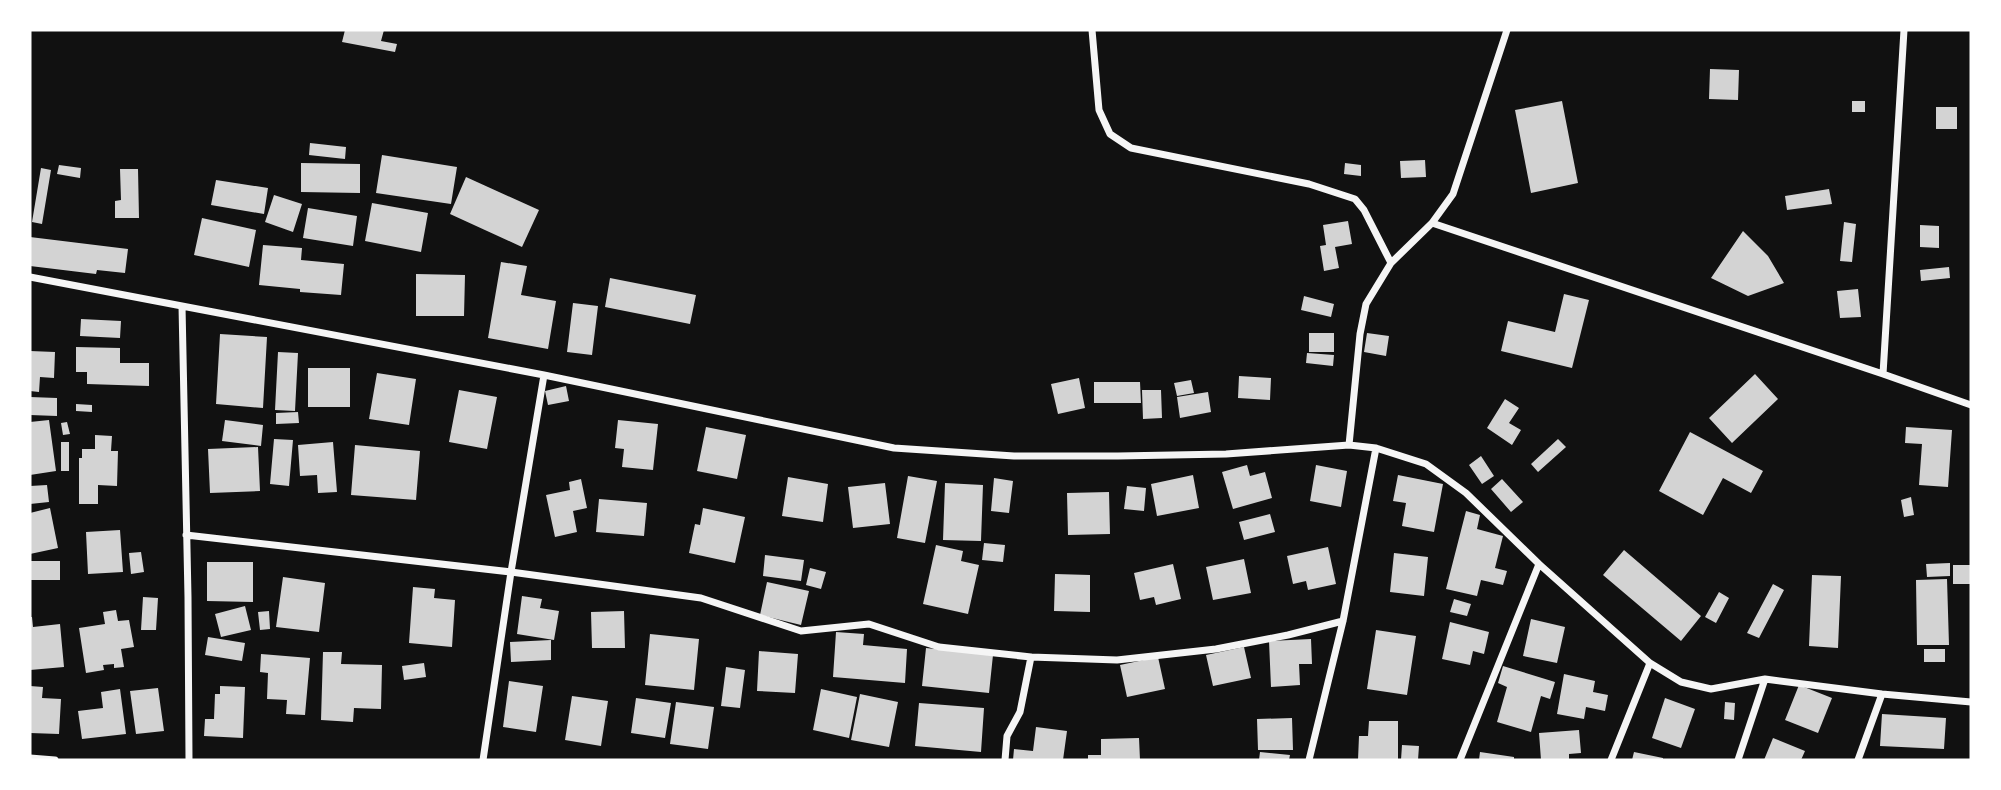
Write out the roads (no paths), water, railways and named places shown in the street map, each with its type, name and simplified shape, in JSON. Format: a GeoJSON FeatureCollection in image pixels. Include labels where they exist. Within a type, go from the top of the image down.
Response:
{"type":"FeatureCollection","features":[{"type":"Feature","properties":{"kind":"street"},"geometry":{"type":"LineString","coordinates":[[1092,30],[1100,110],[1110,134],[1131,148],[1310,184],[1355,199],[1364,210],[1391,263]]}},
{"type":"Feature","properties":{"kind":"street"},"geometry":{"type":"LineString","coordinates":[[1349,445],[1360,334],[1366,304],[1391,263],[1432,223],[1453,194],[1507,30]]}},
{"type":"Feature","properties":{"kind":"street"},"geometry":{"type":"LineString","coordinates":[[1883,374],[1904,30]]}},
{"type":"Feature","properties":{"kind":"street"},"geometry":{"type":"LineString","coordinates":[[1432,223],[1971,405]]}},
{"type":"Feature","properties":{"kind":"street"},"geometry":{"type":"LineString","coordinates":[[30,277],[544,375],[894,448],[1014,456],[1226,454],[1349,445],[1376,448],[1426,464],[1466,494],[1539,565],[1650,663],[1681,682],[1711,688],[1765,679],[1971,702]]}},
{"type":"Feature","properties":{"kind":"street"},"geometry":{"type":"LineString","coordinates":[[182,306],[189,760]]}},
{"type":"Feature","properties":{"kind":"street"},"geometry":{"type":"LineString","coordinates":[[483,760],[544,375]]}},
{"type":"Feature","properties":{"kind":"street"},"geometry":{"type":"LineString","coordinates":[[1308,760],[1343,621],[1376,448]]}},
{"type":"Feature","properties":{"kind":"street"},"geometry":{"type":"LineString","coordinates":[[186,535],[511,572],[701,598],[801,631],[869,624],[939,647],[1031,657],[1117,660],[1216,649],[1343,621]]}},
{"type":"Feature","properties":{"kind":"street"},"geometry":{"type":"LineString","coordinates":[[1460,760],[1539,565]]}},
{"type":"Feature","properties":{"kind":"street"},"geometry":{"type":"LineString","coordinates":[[1005,760],[1007,736],[1020,712],[1031,657]]}},
{"type":"Feature","properties":{"kind":"street"},"geometry":{"type":"LineString","coordinates":[[1611,760],[1650,663]]}},
{"type":"Feature","properties":{"kind":"street"},"geometry":{"type":"LineString","coordinates":[[1738,760],[1765,679]]}},
{"type":"Feature","properties":{"kind":"street"},"geometry":{"type":"LineString","coordinates":[[1858,760],[1882,694]]}},
{"type":"Feature","properties":{"kind":"street"},"geometry":{"type":"LineString","coordinates":[[30,758],[55,760]]}}]}
